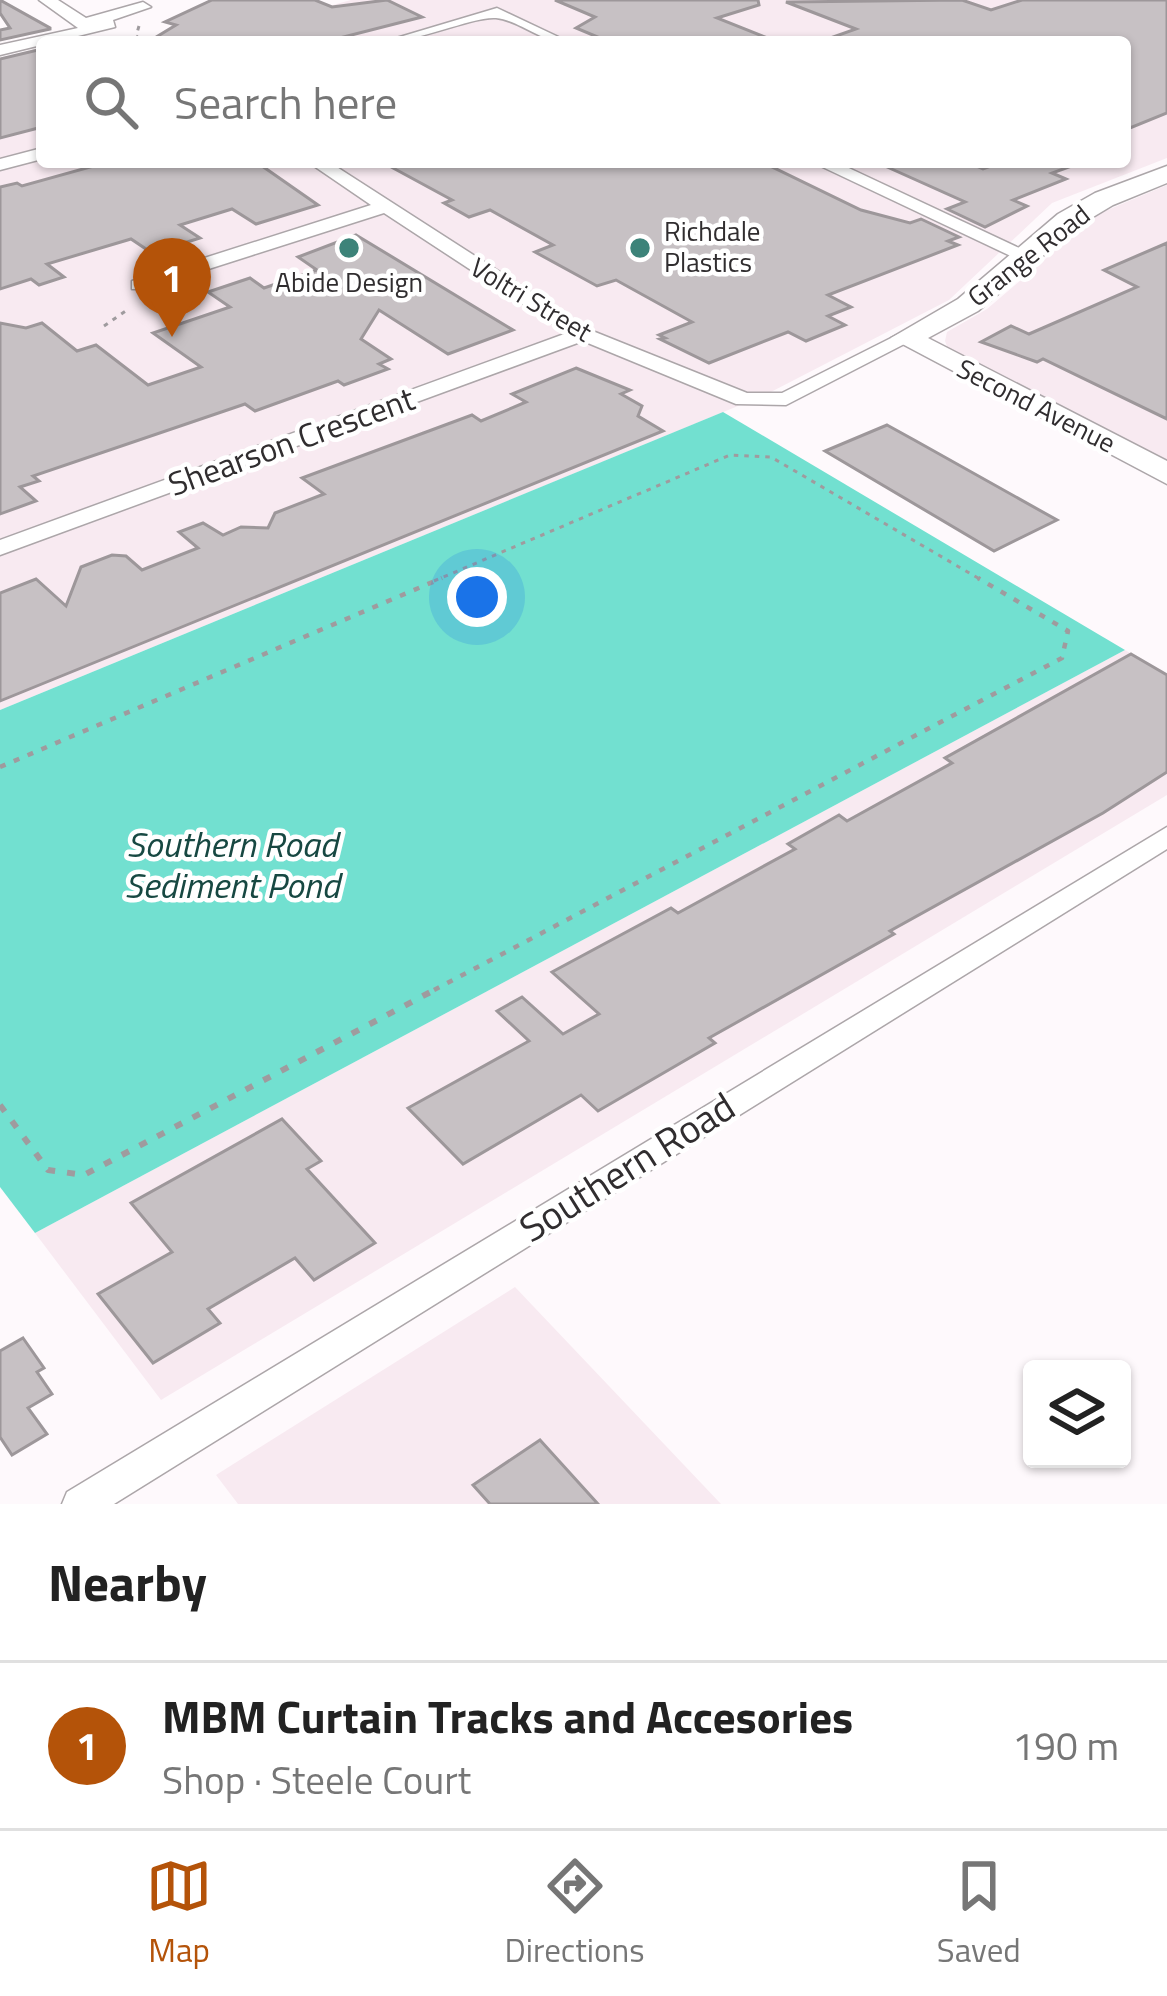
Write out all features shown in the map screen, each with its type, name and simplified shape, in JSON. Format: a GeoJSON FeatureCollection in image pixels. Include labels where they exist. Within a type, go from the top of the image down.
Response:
{"type":"FeatureCollection","features":[{"type":"Feature","properties":{"kind":"main road","name":"Grange Road"},"geometry":{"type":"LineString","coordinates":[[906,338],[968,305],[1024,255],[1105,199],[1167,174]]}},
{"type":"Feature","properties":{"kind":"main road","name":"Second Avenue"},"geometry":{"type":"LineString","coordinates":[[906,338],[1167,474]]}},
{"type":"Feature","properties":{"kind":"street"},"geometry":{"type":"LineString","coordinates":[[47,0],[91,23],[129,20],[145,3]]}},
{"type":"Feature","properties":{"kind":"street"},"geometry":{"type":"LineString","coordinates":[[55,36],[145,3]]}},
{"type":"Feature","properties":{"kind":"street"},"geometry":{"type":"LineString","coordinates":[[413,36],[497,13],[548,36]]}},
{"type":"Feature","properties":{"kind":"street"},"geometry":{"type":"LineString","coordinates":[[0,50],[36,41]]}},
{"type":"Feature","properties":{"kind":"street"},"geometry":{"type":"LineString","coordinates":[[0,165],[36,156]]}},
{"type":"Feature","properties":{"kind":"street","name":"Voltri Street"},"geometry":{"type":"LineString","coordinates":[[325,168],[583,334],[763,402]]}},
{"type":"Feature","properties":{"kind":"street"},"geometry":{"type":"LineString","coordinates":[[834,168],[1024,255]]}},
{"type":"Feature","properties":{"kind":"street"},"geometry":{"type":"LineString","coordinates":[[139,285],[382,208]]}},
{"type":"Feature","properties":{"kind":"street","name":"Shearson Crescent"},"geometry":{"type":"LineString","coordinates":[[0,548],[583,334]]}},
{"type":"Feature","properties":{"kind":"street","name":"Grange Road"},"geometry":{"type":"LineString","coordinates":[[763,402],[786,399],[906,338]]}},
{"type":"Feature","properties":{"kind":"street","name":"Southern Road"},"geometry":{"type":"LineString","coordinates":[[81,1502],[1167,836]]}},
{"type":"Feature","properties":{"kind":"path"},"geometry":{"type":"LineString","coordinates":[[129,20],[142,28],[136,36]]}},
{"type":"Feature","properties":{"kind":"path"},"geometry":{"type":"LineString","coordinates":[[104,326],[127,310]]}},
{"type":"Feature","properties":{"kind":"path"},"geometry":{"type":"LineString","coordinates":[[0,766],[730,455],[771,458],[1068,631],[1062,658],[84,1175],[48,1170],[0,1105]]}},
{"type":"Feature","properties":{"kind":"shaded area"},"geometry":{"type":"Polygon","coordinates":[[[351,0],[1167,0],[1167,158],[1052,203],[949,300],[767,394],[0,710],[0,91],[36,82],[36,168],[1131,168],[1131,36],[219,36],[351,0]]]}},
{"type":"Feature","properties":{"kind":"shaded area"},"geometry":{"type":"Polygon","coordinates":[[[1167,185],[1167,463],[948,349],[945,341],[947,332],[987,309],[1098,214],[1167,185]]]}},
{"type":"Feature","properties":{"kind":"shaded area"},"geometry":{"type":"Polygon","coordinates":[[[1125,650],[1167,675],[1167,795],[161,1400],[35,1233],[1125,650]]]}},
{"type":"Feature","properties":{"kind":"shaded area"},"geometry":{"type":"Polygon","coordinates":[[[515,1287],[721,1504],[238,1504],[216,1475],[515,1287]]]}},
{"type":"Feature","properties":{"kind":"water","name":"Southern Road Sediment Pond"},"geometry":{"type":"Polygon","coordinates":[[[723,412],[1125,650],[35,1233],[0,1187],[0,710],[723,412]]]}},
{"type":"Feature","properties":{"kind":"building"},"geometry":{"type":"Polygon","coordinates":[[[0,0],[50,29],[0,40],[0,30],[10,28],[0,13],[0,0]]]}},
{"type":"Feature","properties":{"kind":"building"},"geometry":{"type":"Polygon","coordinates":[[[212,0],[315,0],[332,7],[387,0],[422,17],[348,36],[158,36],[176,25],[165,22],[212,0]]]}},
{"type":"Feature","properties":{"kind":"building"},"geometry":{"type":"Polygon","coordinates":[[[555,0],[758,0],[759,5],[717,18],[762,36],[595,36],[576,28],[595,17],[555,0]]]}},
{"type":"Feature","properties":{"kind":"building"},"geometry":{"type":"Polygon","coordinates":[[[962,0],[991,10],[1022,0],[1167,0],[1167,113],[1131,128],[1131,36],[836,36],[856,29],[786,2],[962,0]]]}},
{"type":"Feature","properties":{"kind":"building"},"geometry":{"type":"Polygon","coordinates":[[[36,50],[36,129],[0,138],[0,59],[36,50]]]}},
{"type":"Feature","properties":{"kind":"building"},"geometry":{"type":"Polygon","coordinates":[[[86,168],[265,168],[318,205],[256,224],[232,209],[180,225],[200,238],[152,253],[131,239],[47,264],[64,277],[39,285],[31,279],[0,289],[0,187],[22,186],[86,168]]]}},
{"type":"Feature","properties":{"kind":"building"},"geometry":{"type":"Polygon","coordinates":[[[393,168],[774,168],[861,210],[910,223],[921,219],[959,237],[948,241],[958,245],[828,295],[851,307],[828,316],[845,325],[806,341],[788,332],[709,363],[660,339],[665,338],[659,335],[692,322],[616,280],[597,286],[535,252],[553,245],[490,210],[469,217],[444,203],[452,200],[393,168]]]}},
{"type":"Feature","properties":{"kind":"building"},"geometry":{"type":"Polygon","coordinates":[[[889,168],[1066,168],[1052,173],[1066,179],[1013,200],[1027,206],[985,227],[947,209],[965,202],[889,168]]]}},
{"type":"Feature","properties":{"kind":"building"},"geometry":{"type":"Polygon","coordinates":[[[356,235],[513,330],[448,354],[379,310],[361,339],[391,359],[379,364],[388,369],[344,385],[338,381],[255,411],[245,404],[33,476],[39,481],[20,487],[36,501],[0,514],[0,323],[26,328],[42,323],[77,351],[96,345],[148,385],[201,367],[153,333],[230,307],[208,292],[250,278],[264,288],[317,270],[298,257],[356,235]]]}},
{"type":"Feature","properties":{"kind":"building"},"geometry":{"type":"Polygon","coordinates":[[[1167,243],[1167,419],[1043,359],[1037,362],[981,342],[1011,326],[1029,334],[1137,287],[1104,270],[1167,243]]]}},
{"type":"Feature","properties":{"kind":"building"},"geometry":{"type":"Polygon","coordinates":[[[576,368],[630,390],[621,394],[642,406],[638,416],[663,431],[0,701],[0,593],[36,579],[66,606],[81,567],[112,555],[126,556],[142,570],[198,548],[179,532],[203,523],[223,535],[241,527],[268,528],[275,513],[324,494],[302,478],[472,415],[481,421],[526,402],[512,394],[576,368]]]}},
{"type":"Feature","properties":{"kind":"building"},"geometry":{"type":"Polygon","coordinates":[[[887,425],[1057,520],[994,551],[825,451],[887,425]]]}},
{"type":"Feature","properties":{"kind":"building"},"geometry":{"type":"Polygon","coordinates":[[[1131,654],[1167,675],[1167,772],[1103,813],[890,931],[894,934],[709,1038],[715,1043],[598,1111],[581,1095],[463,1164],[408,1108],[529,1041],[497,1011],[522,997],[563,1034],[599,1014],[552,972],[671,908],[678,913],[795,849],[788,844],[839,815],[847,821],[952,763],[945,758],[1131,654]]]}},
{"type":"Feature","properties":{"kind":"building"},"geometry":{"type":"Polygon","coordinates":[[[282,1119],[321,1161],[307,1169],[375,1243],[314,1280],[295,1258],[208,1309],[220,1323],[153,1363],[98,1294],[172,1252],[131,1203],[282,1119]]]}},
{"type":"Feature","properties":{"kind":"building"},"geometry":{"type":"Polygon","coordinates":[[[23,1338],[44,1368],[37,1372],[52,1394],[28,1408],[47,1434],[12,1455],[0,1437],[0,1351],[23,1338]]]}},
{"type":"Feature","properties":{"kind":"building"},"geometry":{"type":"Polygon","coordinates":[[[540,1440],[598,1504],[490,1504],[473,1485],[540,1440]]]}},
{"type":"Feature","properties":{"kind":"place","name":"Abide Design"},"geometry":{"type":"Point","coordinates":[349,248]}},
{"type":"Feature","properties":{"kind":"place","name":"Richdale Plastics"},"geometry":{"type":"Point","coordinates":[640,248]}},
{"type":"Feature","properties":{"kind":"place","name":"MBM Curtain Tracks and Accesories"},"geometry":{"type":"Point","coordinates":[172,337]}}]}
